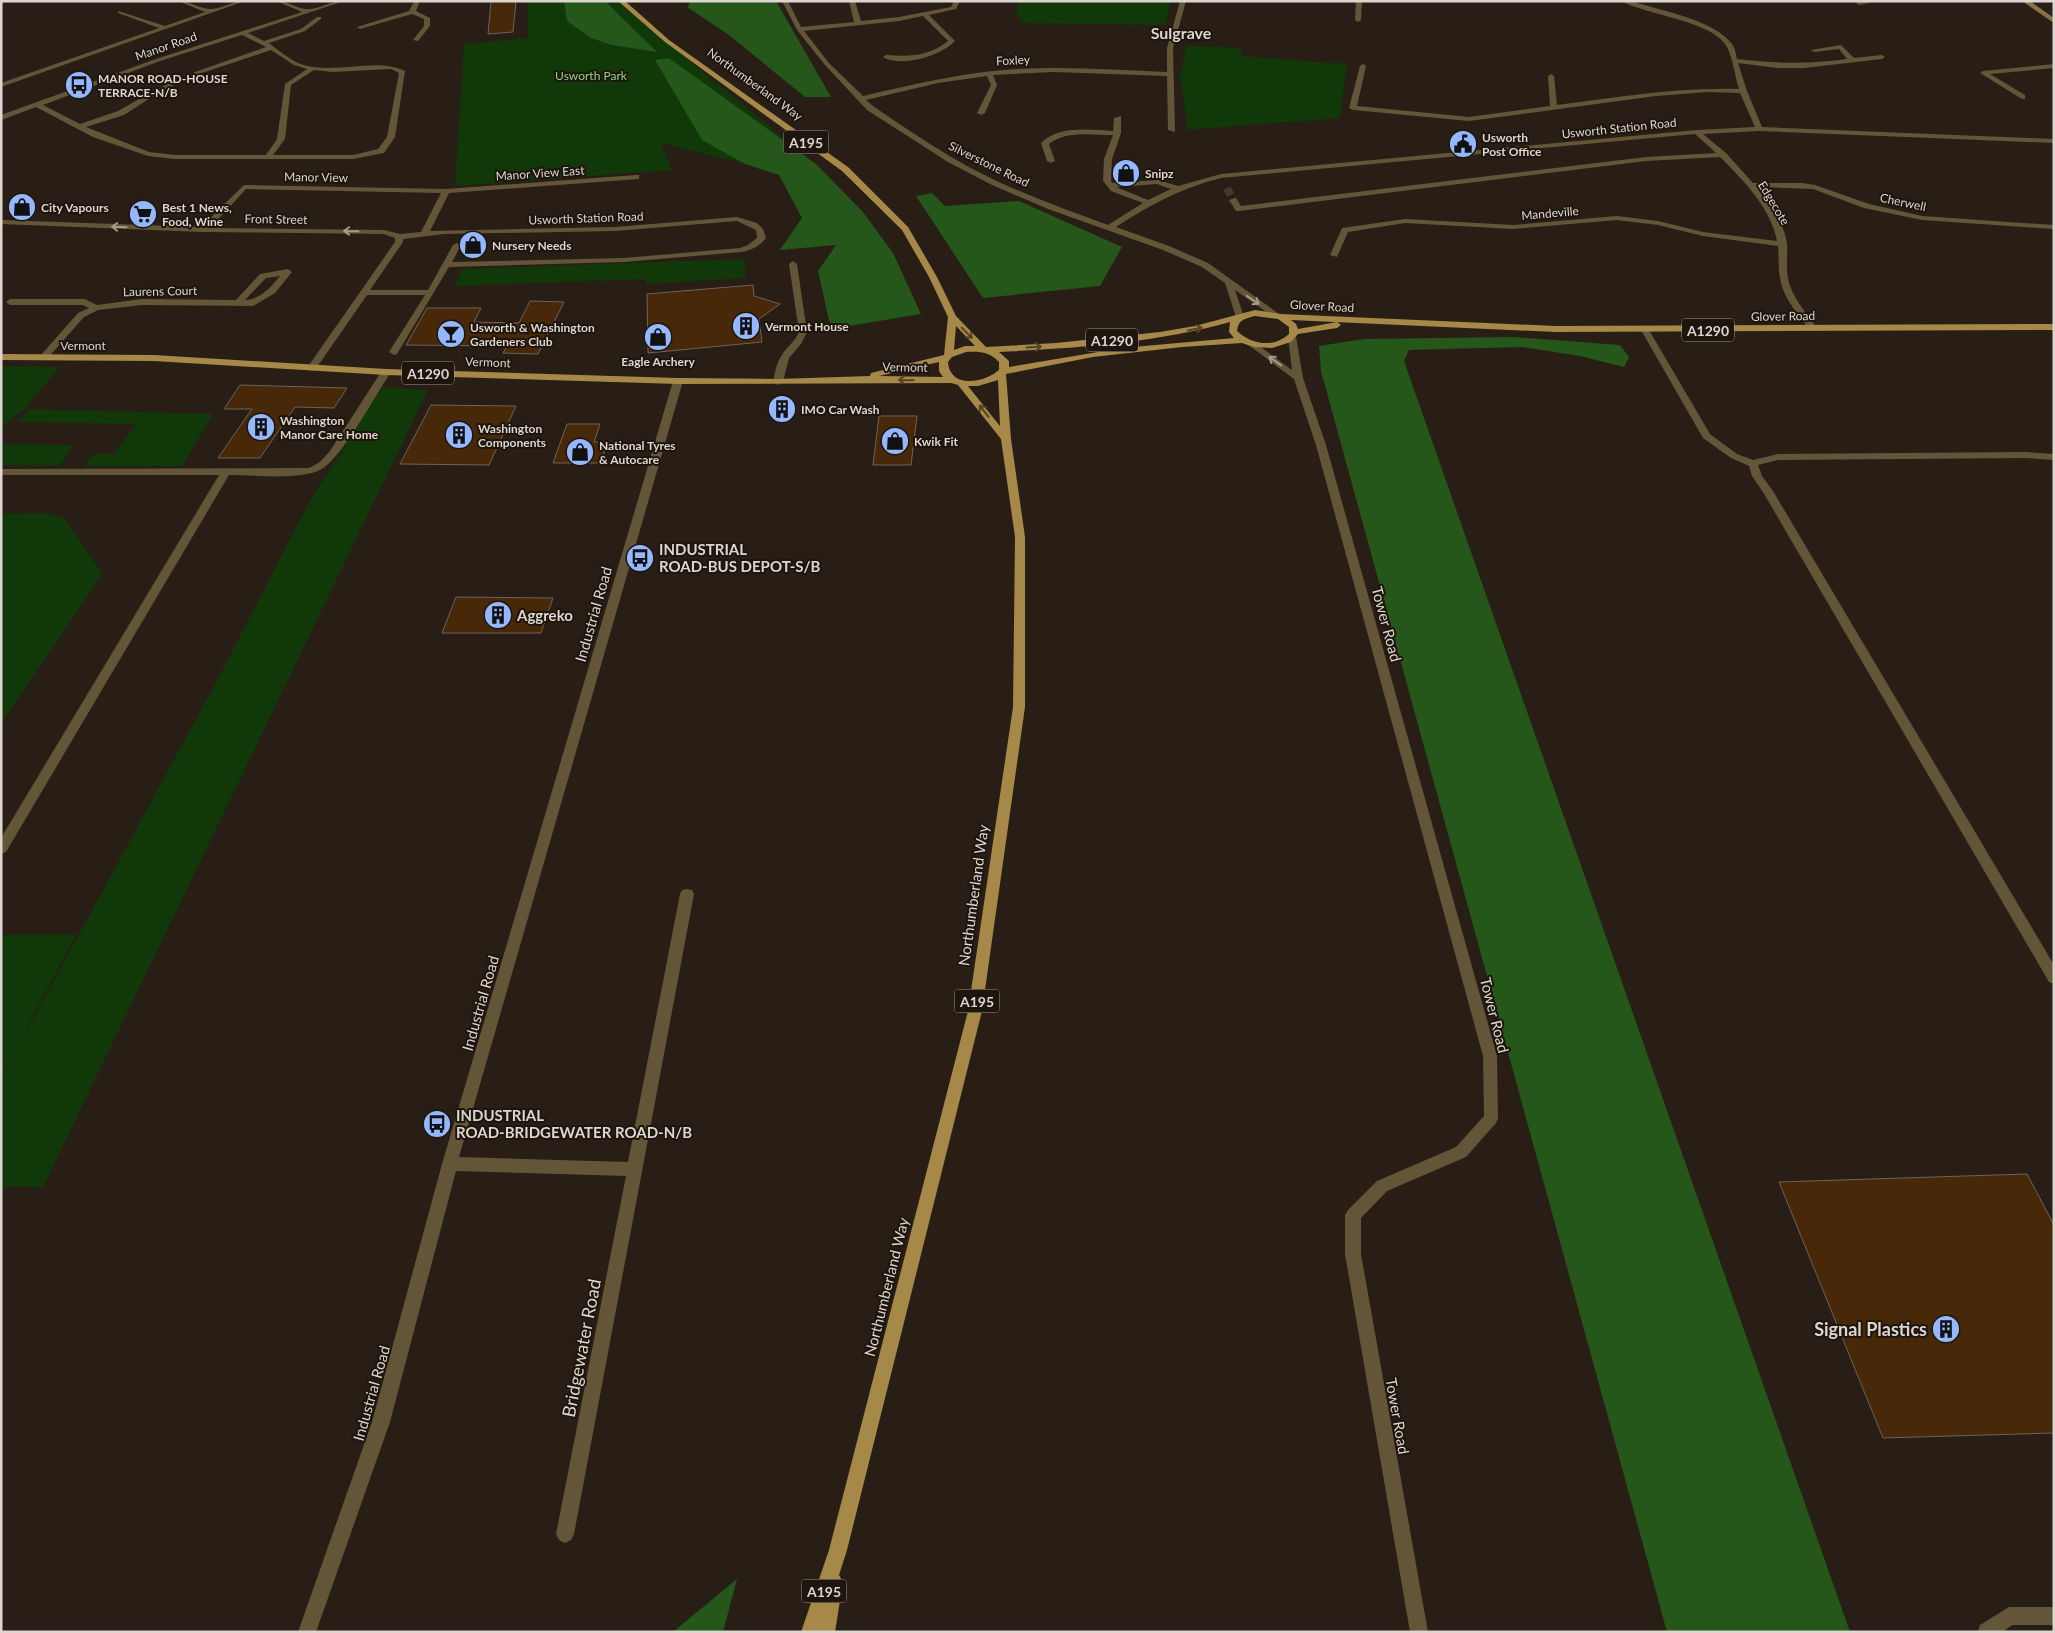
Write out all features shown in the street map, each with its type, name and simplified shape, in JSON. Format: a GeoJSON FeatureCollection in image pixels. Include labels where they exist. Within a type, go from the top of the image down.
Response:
{"type":"FeatureCollection","features":[{"type":"Feature","properties":{"kind":"main road","name":"Northumberland Way"},"geometry":{"type":"LineString","coordinates":[[621,1],[667,41],[845,169],[905,229],[933,277],[952,317],[984,349]]}},
{"type":"Feature","properties":{"kind":"main road","name":"A1290"},"geometry":{"type":"LineString","coordinates":[[984,349],[1056,346],[1160,335],[1255,313],[1280,316]]}},
{"type":"Feature","properties":{"kind":"main road","name":"Glover Road"},"geometry":{"type":"LineString","coordinates":[[1280,316],[1556,330],[2054,327]]}},
{"type":"Feature","properties":{"kind":"main road"},"geometry":{"type":"LineString","coordinates":[[1280,316],[1289,321],[1293,326],[1293,334]]}},
{"type":"Feature","properties":{"kind":"main road","name":"Northumberland Way"},"geometry":{"type":"LineString","coordinates":[[948,356],[952,317]]}},
{"type":"Feature","properties":{"kind":"main road"},"geometry":{"type":"LineString","coordinates":[[1239,318],[1234,323],[1234,332],[1247,342]]}},
{"type":"Feature","properties":{"kind":"main road","name":"Glover Road"},"geometry":{"type":"LineString","coordinates":[[1293,334],[1362,321]]}},
{"type":"Feature","properties":{"kind":"main road","name":"A1290"},"geometry":{"type":"LineString","coordinates":[[1003,373],[1050,361],[1188,343],[1247,342],[1261,345],[1280,344],[1293,334]]}},
{"type":"Feature","properties":{"kind":"main road","name":"Vermont"},"geometry":{"type":"LineString","coordinates":[[855,379],[965,350],[984,349]]}},
{"type":"Feature","properties":{"kind":"main road","name":"A195"},"geometry":{"type":"LineString","coordinates":[[984,349],[994,352],[1004,361],[1006,366],[1003,373]]}},
{"type":"Feature","properties":{"kind":"main road","name":"A195"},"geometry":{"type":"LineString","coordinates":[[948,356],[943,362],[944,372],[958,382],[1006,439]]}},
{"type":"Feature","properties":{"kind":"main road","name":"Vermont"},"geometry":{"type":"LineString","coordinates":[[1,357],[154,358],[386,372],[678,381],[778,382],[855,379],[980,383],[996,378],[1003,373]]}},
{"type":"Feature","properties":{"kind":"main road","name":"Northumberland Way"},"geometry":{"type":"LineString","coordinates":[[810,1632],[838,1550],[976,1012],[1019,706],[1020,537],[1006,439],[1003,373]]}},
{"type":"Feature","properties":{"kind":"main road","name":"Northumberland Way"},"geometry":{"type":"LineString","coordinates":[[826,1632],[838,1550]]}},
{"type":"Feature","properties":{"kind":"street"},"geometry":{"type":"LineString","coordinates":[[181,1],[211,12]]}},
{"type":"Feature","properties":{"kind":"street"},"geometry":{"type":"LineString","coordinates":[[1,85],[242,1]]}},
{"type":"Feature","properties":{"kind":"street"},"geometry":{"type":"LineString","coordinates":[[278,1],[306,11]]}},
{"type":"Feature","properties":{"kind":"street","name":"Manor Road"},"geometry":{"type":"LineString","coordinates":[[1,118],[158,60],[341,1]]}},
{"type":"Feature","properties":{"kind":"street"},"geometry":{"type":"LineString","coordinates":[[412,12],[417,1]]}},
{"type":"Feature","properties":{"kind":"street","name":"Silverstone Road"},"geometry":{"type":"LineString","coordinates":[[785,1],[799,29],[827,64],[870,108],[951,160],[1011,190],[1166,248],[1198,262],[1280,316]]}},
{"type":"Feature","properties":{"kind":"street"},"geometry":{"type":"LineString","coordinates":[[852,1],[858,23]]}},
{"type":"Feature","properties":{"kind":"street"},"geometry":{"type":"LineString","coordinates":[[799,29],[925,15],[954,8],[957,1]]}},
{"type":"Feature","properties":{"kind":"street"},"geometry":{"type":"LineString","coordinates":[[1172,130],[1169,74],[1170,48],[1182,1]]}},
{"type":"Feature","properties":{"kind":"street"},"geometry":{"type":"LineString","coordinates":[[1358,20],[1359,1]]}},
{"type":"Feature","properties":{"kind":"street"},"geometry":{"type":"LineString","coordinates":[[1624,1],[1698,24],[1721,36],[1730,46],[1743,92],[1758,129]]}},
{"type":"Feature","properties":{"kind":"street"},"geometry":{"type":"LineString","coordinates":[[1642,7],[1653,1]]}},
{"type":"Feature","properties":{"kind":"street"},"geometry":{"type":"LineString","coordinates":[[1859,3],[1875,1]]}},
{"type":"Feature","properties":{"kind":"street"},"geometry":{"type":"LineString","coordinates":[[2025,1],[2054,21]]}},
{"type":"Feature","properties":{"kind":"street"},"geometry":{"type":"LineString","coordinates":[[120,12],[164,27]]}},
{"type":"Feature","properties":{"kind":"street"},"geometry":{"type":"LineString","coordinates":[[360,26],[412,12],[427,18],[426,26],[416,40]]}},
{"type":"Feature","properties":{"kind":"street"},"geometry":{"type":"LineString","coordinates":[[886,57],[916,59],[941,51],[952,41],[925,15]]}},
{"type":"Feature","properties":{"kind":"street"},"geometry":{"type":"LineString","coordinates":[[264,43],[303,30],[319,18]]}},
{"type":"Feature","properties":{"kind":"street"},"geometry":{"type":"LineString","coordinates":[[37,105],[79,127],[148,154],[176,157],[353,157],[381,151],[391,137],[403,72],[392,67],[332,70],[296,64],[264,43],[240,32]]}},
{"type":"Feature","properties":{"kind":"street"},"geometry":{"type":"LineString","coordinates":[[1814,50],[1841,47],[1852,60]]}},
{"type":"Feature","properties":{"kind":"street"},"geometry":{"type":"LineString","coordinates":[[79,127],[121,113],[159,90],[197,73],[271,48]]}},
{"type":"Feature","properties":{"kind":"street"},"geometry":{"type":"LineString","coordinates":[[1735,61],[1777,66],[1804,66],[1882,56]]}},
{"type":"Feature","properties":{"kind":"street"},"geometry":{"type":"LineString","coordinates":[[1363,66],[1352,108],[1469,119],[1656,94],[1708,90],[1743,92]]}},
{"type":"Feature","properties":{"kind":"street"},"geometry":{"type":"LineString","coordinates":[[2022,97],[1983,73],[2054,66]]}},
{"type":"Feature","properties":{"kind":"street"},"geometry":{"type":"LineString","coordinates":[[268,157],[281,139],[288,84],[313,68]]}},
{"type":"Feature","properties":{"kind":"street","name":"Foxley"},"geometry":{"type":"LineString","coordinates":[[861,99],[937,81],[989,73],[1039,70],[1169,74]]}},
{"type":"Feature","properties":{"kind":"street"},"geometry":{"type":"LineString","coordinates":[[980,113],[994,85],[989,73]]}},
{"type":"Feature","properties":{"kind":"street"},"geometry":{"type":"LineString","coordinates":[[1551,76],[1554,108]]}},
{"type":"Feature","properties":{"kind":"street"},"geometry":{"type":"LineString","coordinates":[[1118,118],[1117,133],[1108,159],[1107,181],[1122,193],[1147,202]]}},
{"type":"Feature","properties":{"kind":"street","name":"Usworth Station Road"},"geometry":{"type":"LineString","coordinates":[[1109,228],[1147,202],[1176,188],[1222,179],[1697,132],[1758,129],[2054,141]]}},
{"type":"Feature","properties":{"kind":"street"},"geometry":{"type":"LineString","coordinates":[[1051,161],[1045,143],[1050,138],[1073,132],[1117,133]]}},
{"type":"Feature","properties":{"kind":"street","name":"Edgecote"},"geometry":{"type":"LineString","coordinates":[[1697,132],[1751,185],[1770,214],[1783,244],[1785,284],[1791,299],[1813,328]]}},
{"type":"Feature","properties":{"kind":"street"},"geometry":{"type":"LineString","coordinates":[[1233,200],[1239,209],[1646,159],[1722,155]]}},
{"type":"Feature","properties":{"kind":"street","name":"Manor View East"},"geometry":{"type":"LineString","coordinates":[[446,191],[636,177]]}},
{"type":"Feature","properties":{"kind":"street"},"geometry":{"type":"LineString","coordinates":[[1110,185],[1158,182],[1176,188]]}},
{"type":"Feature","properties":{"kind":"street","name":"Cherwell"},"geometry":{"type":"LineString","coordinates":[[1751,185],[1802,185],[1815,187],[1867,206],[1922,218],[2054,227]]}},
{"type":"Feature","properties":{"kind":"street","name":"Manor View"},"geometry":{"type":"LineString","coordinates":[[204,230],[244,187],[446,191]]}},
{"type":"Feature","properties":{"kind":"street"},"geometry":{"type":"LineString","coordinates":[[425,233],[446,191]]}},
{"type":"Feature","properties":{"kind":"street","name":"Mandeville"},"geometry":{"type":"LineString","coordinates":[[1334,254],[1345,230],[1405,221],[1513,227],[1617,218],[1737,239],[1783,244]]}},
{"type":"Feature","properties":{"kind":"street","name":"Usworth Station Road"},"geometry":{"type":"LineString","coordinates":[[399,237],[425,233],[616,229],[737,219],[748,221],[762,230],[763,236],[761,241],[752,247],[741,250],[624,260],[446,265]]}},
{"type":"Feature","properties":{"kind":"street","name":"Front Street"},"geometry":{"type":"LineString","coordinates":[[1,222],[204,230],[384,232],[399,237]]}},
{"type":"Feature","properties":{"kind":"street"},"geometry":{"type":"LineString","coordinates":[[312,368],[399,242],[399,237]]}},
{"type":"Feature","properties":{"kind":"street"},"geometry":{"type":"LineString","coordinates":[[394,352],[431,293],[457,245]]}},
{"type":"Feature","properties":{"kind":"street"},"geometry":{"type":"LineString","coordinates":[[778,382],[782,362],[801,340],[803,332],[793,264]]}},
{"type":"Feature","properties":{"kind":"street","name":"Laurens Court"},"geometry":{"type":"LineString","coordinates":[[43,358],[81,315],[96,308],[142,302],[238,303],[253,303],[272,291],[288,272],[263,276],[238,303]]}},
{"type":"Feature","properties":{"kind":"street"},"geometry":{"type":"LineString","coordinates":[[1229,284],[1239,318]]}},
{"type":"Feature","properties":{"kind":"street"},"geometry":{"type":"LineString","coordinates":[[365,292],[431,293]]}},
{"type":"Feature","properties":{"kind":"street"},"geometry":{"type":"LineString","coordinates":[[10,302],[85,302],[96,308]]}},
{"type":"Feature","properties":{"kind":"street"},"geometry":{"type":"LineString","coordinates":[[1645,330],[1706,436],[1734,456],[1753,464],[1765,459],[1778,458],[2026,454],[2054,457]]}},
{"type":"Feature","properties":{"kind":"street","name":"Tower Road"},"geometry":{"type":"LineString","coordinates":[[1293,334],[1298,378],[1321,445],[1490,1056],[1491,1118],[1460,1152],[1382,1186],[1353,1215],[1353,1254],[1418,1632]]}},
{"type":"Feature","properties":{"kind":"street"},"geometry":{"type":"LineString","coordinates":[[1247,342],[1298,378]]}},
{"type":"Feature","properties":{"kind":"street"},"geometry":{"type":"LineString","coordinates":[[1,472],[300,472],[316,470],[325,465],[386,372]]}},
{"type":"Feature","properties":{"kind":"street","name":"Industrial Road"},"geometry":{"type":"LineString","coordinates":[[308,1632],[381,1422],[450,1164],[678,381]]}},
{"type":"Feature","properties":{"kind":"street"},"geometry":{"type":"LineString","coordinates":[[1753,464],[1756,476],[1768,490],[2054,978]]}},
{"type":"Feature","properties":{"kind":"street"},"geometry":{"type":"LineString","coordinates":[[1,849],[226,472]]}},
{"type":"Feature","properties":{"kind":"street","name":"Bridgewater Road"},"geometry":{"type":"LineString","coordinates":[[565,1534],[687,894]]}},
{"type":"Feature","properties":{"kind":"street"},"geometry":{"type":"LineString","coordinates":[[450,1164],[636,1169]]}},
{"type":"Feature","properties":{"kind":"street"},"geometry":{"type":"LineString","coordinates":[[1987,1632],[2009,1616],[2054,1616]]}},
{"type":"Feature","properties":{"kind":"green space","name":"Usworth Park"},"geometry":{"type":"Polygon","coordinates":[[[528,1],[617,1],[808,158],[745,164],[661,143],[672,170],[455,186],[464,44],[528,38],[528,1]]]}},
{"type":"Feature","properties":{"kind":"green space"},"geometry":{"type":"Polygon","coordinates":[[[564,1],[605,1],[657,52],[612,45],[591,38],[567,21],[564,1]]]}},
{"type":"Feature","properties":{"kind":"green space"},"geometry":{"type":"Polygon","coordinates":[[[691,1],[776,1],[831,97],[805,97],[729,35],[687,7],[691,1]]]}},
{"type":"Feature","properties":{"kind":"green space"},"geometry":{"type":"Polygon","coordinates":[[[1017,1],[1171,1],[1165,25],[1023,23],[1017,16],[1017,1]]]}},
{"type":"Feature","properties":{"kind":"green space"},"geometry":{"type":"Polygon","coordinates":[[[1186,45],[1242,48],[1240,56],[1347,64],[1340,118],[1188,130],[1180,78],[1186,45]]]}},
{"type":"Feature","properties":{"kind":"green space"},"geometry":{"type":"Polygon","coordinates":[[[669,58],[816,164],[863,212],[893,253],[921,314],[831,329],[818,271],[836,245],[780,250],[802,218],[779,175],[745,164],[702,140],[655,60],[669,58]]]}},
{"type":"Feature","properties":{"kind":"green space"},"geometry":{"type":"Polygon","coordinates":[[[932,193],[945,206],[1019,201],[1122,247],[1100,286],[983,298],[916,196],[932,193]]]}},
{"type":"Feature","properties":{"kind":"green space"},"geometry":{"type":"Polygon","coordinates":[[[745,259],[745,278],[646,284],[646,279],[455,286],[462,269],[745,259]]]}},
{"type":"Feature","properties":{"kind":"green space"},"geometry":{"type":"Polygon","coordinates":[[[1514,337],[1620,345],[1629,357],[1624,367],[1580,356],[1522,347],[1409,350],[1404,361],[1850,1632],[1667,1632],[1321,371],[1319,346],[1364,339],[1514,337]]]}},
{"type":"Feature","properties":{"kind":"green space"},"geometry":{"type":"Polygon","coordinates":[[[1,366],[60,367],[24,409],[1,427],[1,366]]]}},
{"type":"Feature","properties":{"kind":"green space"},"geometry":{"type":"Polygon","coordinates":[[[382,387],[428,390],[43,1187],[1,1187],[1,935],[76,934],[3,1074],[220,675],[307,506],[382,387]]]}},
{"type":"Feature","properties":{"kind":"green space"},"geometry":{"type":"Polygon","coordinates":[[[29,409],[213,414],[182,466],[84,466],[94,454],[114,454],[136,424],[17,422],[29,409]]]}},
{"type":"Feature","properties":{"kind":"green space"},"geometry":{"type":"Polygon","coordinates":[[[1,444],[74,445],[59,466],[1,465],[1,444]]]}},
{"type":"Feature","properties":{"kind":"green space"},"geometry":{"type":"Polygon","coordinates":[[[44,513],[64,518],[102,574],[1,724],[1,514],[44,513]]]}},
{"type":"Feature","properties":{"kind":"green space"},"geometry":{"type":"Polygon","coordinates":[[[737,1579],[723,1632],[673,1632],[737,1579]]]}},
{"type":"Feature","properties":{"kind":"building"},"geometry":{"type":"Polygon","coordinates":[[[491,1],[516,1],[513,32],[488,34],[491,1]]]}},
{"type":"Feature","properties":{"kind":"building","name":"Vermont House"},"geometry":{"type":"Polygon","coordinates":[[[753,285],[754,296],[780,304],[759,319],[762,342],[648,353],[647,294],[753,285]]]}},
{"type":"Feature","properties":{"kind":"building"},"geometry":{"type":"Polygon","coordinates":[[[530,301],[564,302],[538,354],[503,353],[507,346],[406,345],[427,308],[481,308],[474,322],[519,323],[530,301]]]}},
{"type":"Feature","properties":{"kind":"building","name":"Washington Manor Care Home"},"geometry":{"type":"Polygon","coordinates":[[[240,385],[347,388],[334,408],[295,407],[260,458],[218,458],[252,409],[224,409],[240,385]]]}},
{"type":"Feature","properties":{"kind":"building","name":"Washington Components"},"geometry":{"type":"Polygon","coordinates":[[[431,405],[516,406],[489,465],[400,464],[431,405]]]}},
{"type":"Feature","properties":{"kind":"building","name":"Kwik Fit"},"geometry":{"type":"Polygon","coordinates":[[[879,416],[917,416],[911,465],[873,465],[879,416]]]}},
{"type":"Feature","properties":{"kind":"building","name":"National Tyres & Autocare"},"geometry":{"type":"Polygon","coordinates":[[[567,424],[600,424],[594,442],[607,442],[601,463],[553,463],[567,424]]]}},
{"type":"Feature","properties":{"kind":"building","name":"Aggreko"},"geometry":{"type":"Polygon","coordinates":[[[456,597],[553,598],[541,633],[442,633],[456,597]]]}},
{"type":"Feature","properties":{"kind":"building","name":"Signal Plastics"},"geometry":{"type":"Polygon","coordinates":[[[2027,1174],[2054,1225],[2054,1433],[1883,1438],[1779,1182],[2027,1174]]]}},
{"type":"Feature","properties":{"kind":"tunnel"},"geometry":{"type":"LineString","coordinates":[[1227,188],[1233,200]]}},
{"type":"Feature","properties":{"kind":"place","name":"MANOR ROAD-HOUSE TERRACE-N/B"},"geometry":{"type":"Point","coordinates":[79,85]}},
{"type":"Feature","properties":{"kind":"place","name":"Usworth Post Office"},"geometry":{"type":"Point","coordinates":[1463,144]}},
{"type":"Feature","properties":{"kind":"place","name":"Snipz"},"geometry":{"type":"Point","coordinates":[1126,173]}},
{"type":"Feature","properties":{"kind":"place","name":"City Vapours"},"geometry":{"type":"Point","coordinates":[22,207]}},
{"type":"Feature","properties":{"kind":"place","name":"Best 1 News, Food, Wine"},"geometry":{"type":"Point","coordinates":[143,214]}},
{"type":"Feature","properties":{"kind":"place","name":"Nursery Needs"},"geometry":{"type":"Point","coordinates":[473,245]}},
{"type":"Feature","properties":{"kind":"place","name":"Vermont House"},"geometry":{"type":"Point","coordinates":[746,326]}},
{"type":"Feature","properties":{"kind":"place","name":"Usworth & Washington Gardeners Club"},"geometry":{"type":"Point","coordinates":[451,334]}},
{"type":"Feature","properties":{"kind":"place","name":"Eagle Archery"},"geometry":{"type":"Point","coordinates":[658,337]}},
{"type":"Feature","properties":{"kind":"place","name":"IMO Car Wash"},"geometry":{"type":"Point","coordinates":[782,409]}},
{"type":"Feature","properties":{"kind":"place","name":"Washington Manor Care Home"},"geometry":{"type":"Point","coordinates":[261,427]}},
{"type":"Feature","properties":{"kind":"place","name":"Washington Components"},"geometry":{"type":"Point","coordinates":[459,435]}},
{"type":"Feature","properties":{"kind":"place","name":"Kwik Fit"},"geometry":{"type":"Point","coordinates":[895,441]}},
{"type":"Feature","properties":{"kind":"place","name":"National Tyres & Autocare"},"geometry":{"type":"Point","coordinates":[580,452]}},
{"type":"Feature","properties":{"kind":"place","name":"INDUSTRIAL ROAD-BUS DEPOT-S/B"},"geometry":{"type":"Point","coordinates":[640,558]}},
{"type":"Feature","properties":{"kind":"place","name":"Aggreko"},"geometry":{"type":"Point","coordinates":[498,615]}},
{"type":"Feature","properties":{"kind":"place","name":"INDUSTRIAL ROAD-BRIDGEWATER ROAD-N/B"},"geometry":{"type":"Point","coordinates":[437,1124]}},
{"type":"Feature","properties":{"kind":"place","name":"Signal Plastics"},"geometry":{"type":"Point","coordinates":[1946,1329]}},
{"type":"Feature","properties":{"kind":"district","name":"Sulgrave"},"geometry":{"type":"Point","coordinates":[1181,32]}}]}
